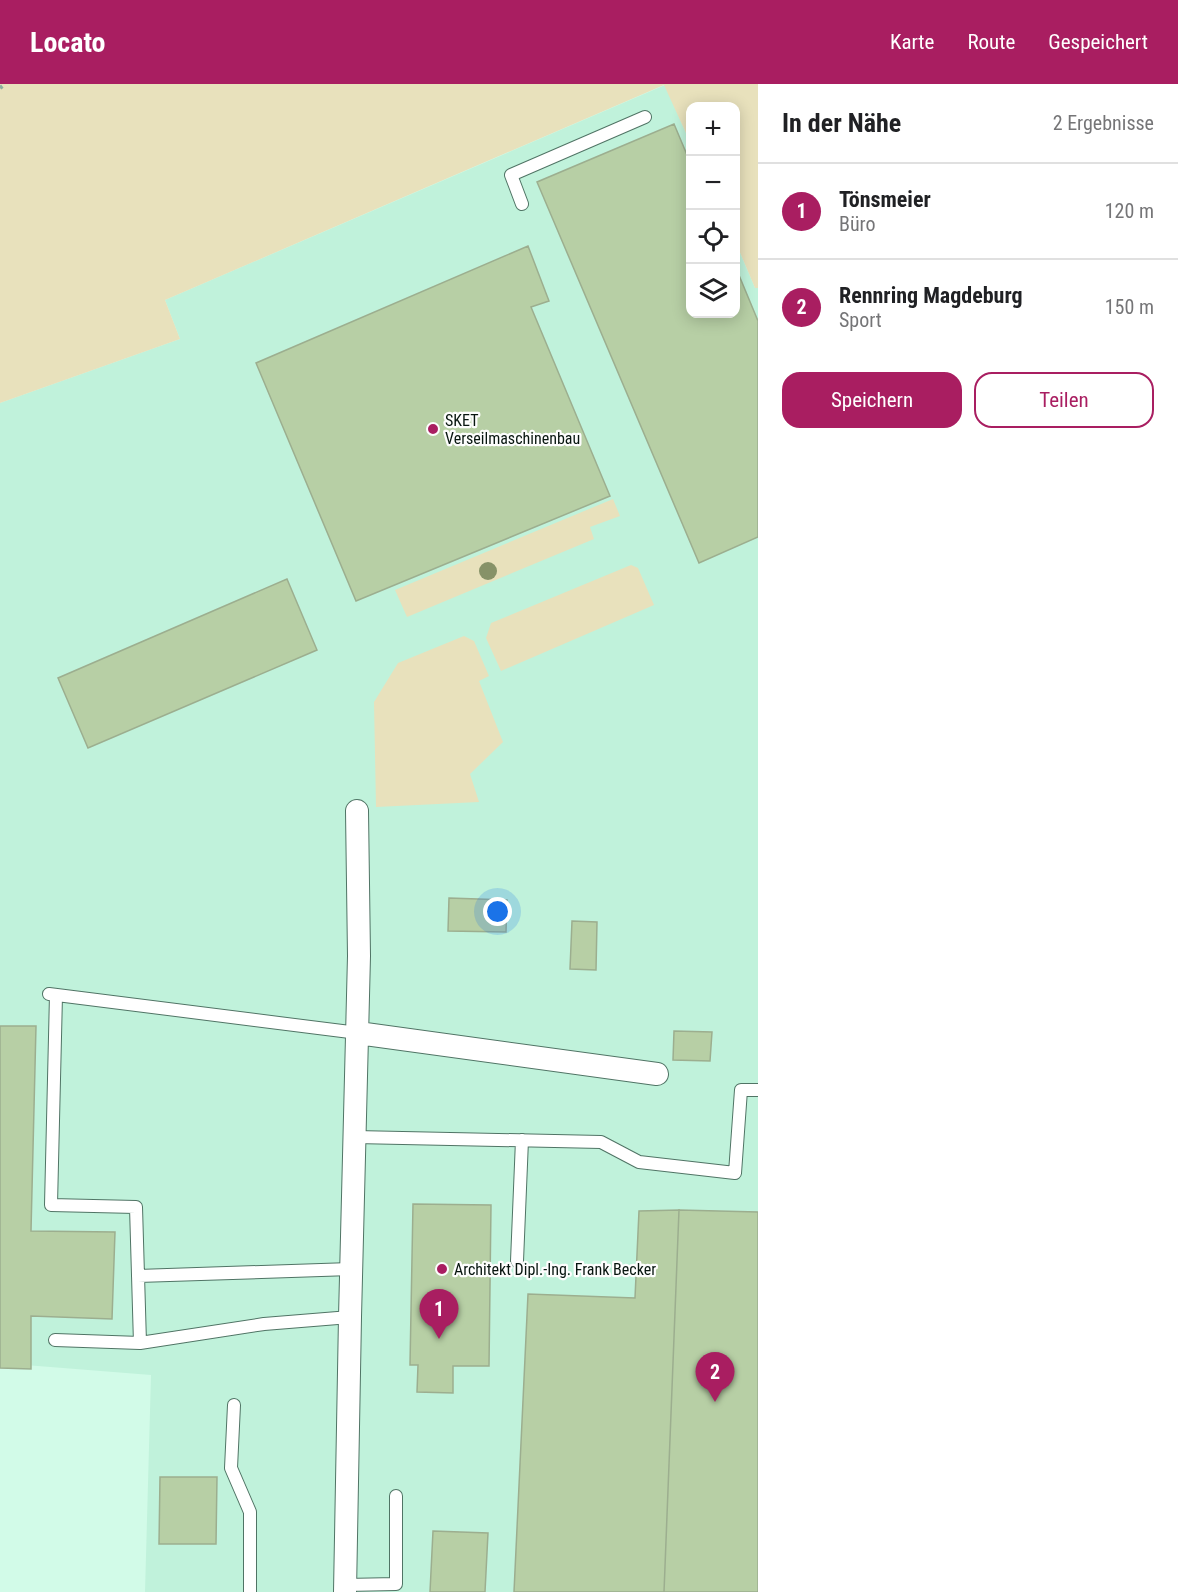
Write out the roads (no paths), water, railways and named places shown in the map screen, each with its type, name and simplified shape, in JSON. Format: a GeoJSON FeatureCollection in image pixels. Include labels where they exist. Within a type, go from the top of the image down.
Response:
{"type":"FeatureCollection","features":[{"type":"Feature","properties":{"kind":"street"},"geometry":{"type":"LineString","coordinates":[[345,1588],[360,956],[357,811]]}},
{"type":"Feature","properties":{"kind":"street"},"geometry":{"type":"LineString","coordinates":[[358,1033],[657,1074]]}},
{"type":"Feature","properties":{"kind":"lane"},"geometry":{"type":"LineString","coordinates":[[522,204],[511,175],[645,117]]}},
{"type":"Feature","properties":{"kind":"lane"},"geometry":{"type":"LineString","coordinates":[[140,1343],[136,1206],[51,1205],[53,994],[358,1033]]}},
{"type":"Feature","properties":{"kind":"lane"},"geometry":{"type":"LineString","coordinates":[[355,1137],[601,1142],[639,1162],[735,1173],[741,1090],[758,1090]]}},
{"type":"Feature","properties":{"kind":"lane"},"geometry":{"type":"LineString","coordinates":[[517,1261],[522,1140]]}},
{"type":"Feature","properties":{"kind":"lane"},"geometry":{"type":"LineString","coordinates":[[138,1276],[351,1269]]}},
{"type":"Feature","properties":{"kind":"lane"},"geometry":{"type":"LineString","coordinates":[[55,1340],[140,1343],[264,1324],[350,1317]]}},
{"type":"Feature","properties":{"kind":"lane"},"geometry":{"type":"LineString","coordinates":[[234,1405],[231,1468],[250,1512],[250,1592]]}},
{"type":"Feature","properties":{"kind":"lane"},"geometry":{"type":"LineString","coordinates":[[345,1588],[396,1584],[396,1496]]}},
{"type":"Feature","properties":{"kind":"place","name":"SKET Verseilmaschinenbau"},"geometry":{"type":"Point","coordinates":[433,429]}},
{"type":"Feature","properties":{"kind":"place","name":"Architekt Dipl.-Ing. Frank Becker"},"geometry":{"type":"Point","coordinates":[442,1269]}},
{"type":"Feature","properties":{"kind":"place","name":"Tönsmeier"},"geometry":{"type":"Point","coordinates":[439,1339]}},
{"type":"Feature","properties":{"kind":"place","name":"Rennring Magdeburg"},"geometry":{"type":"Point","coordinates":[715,1402]}}]}
